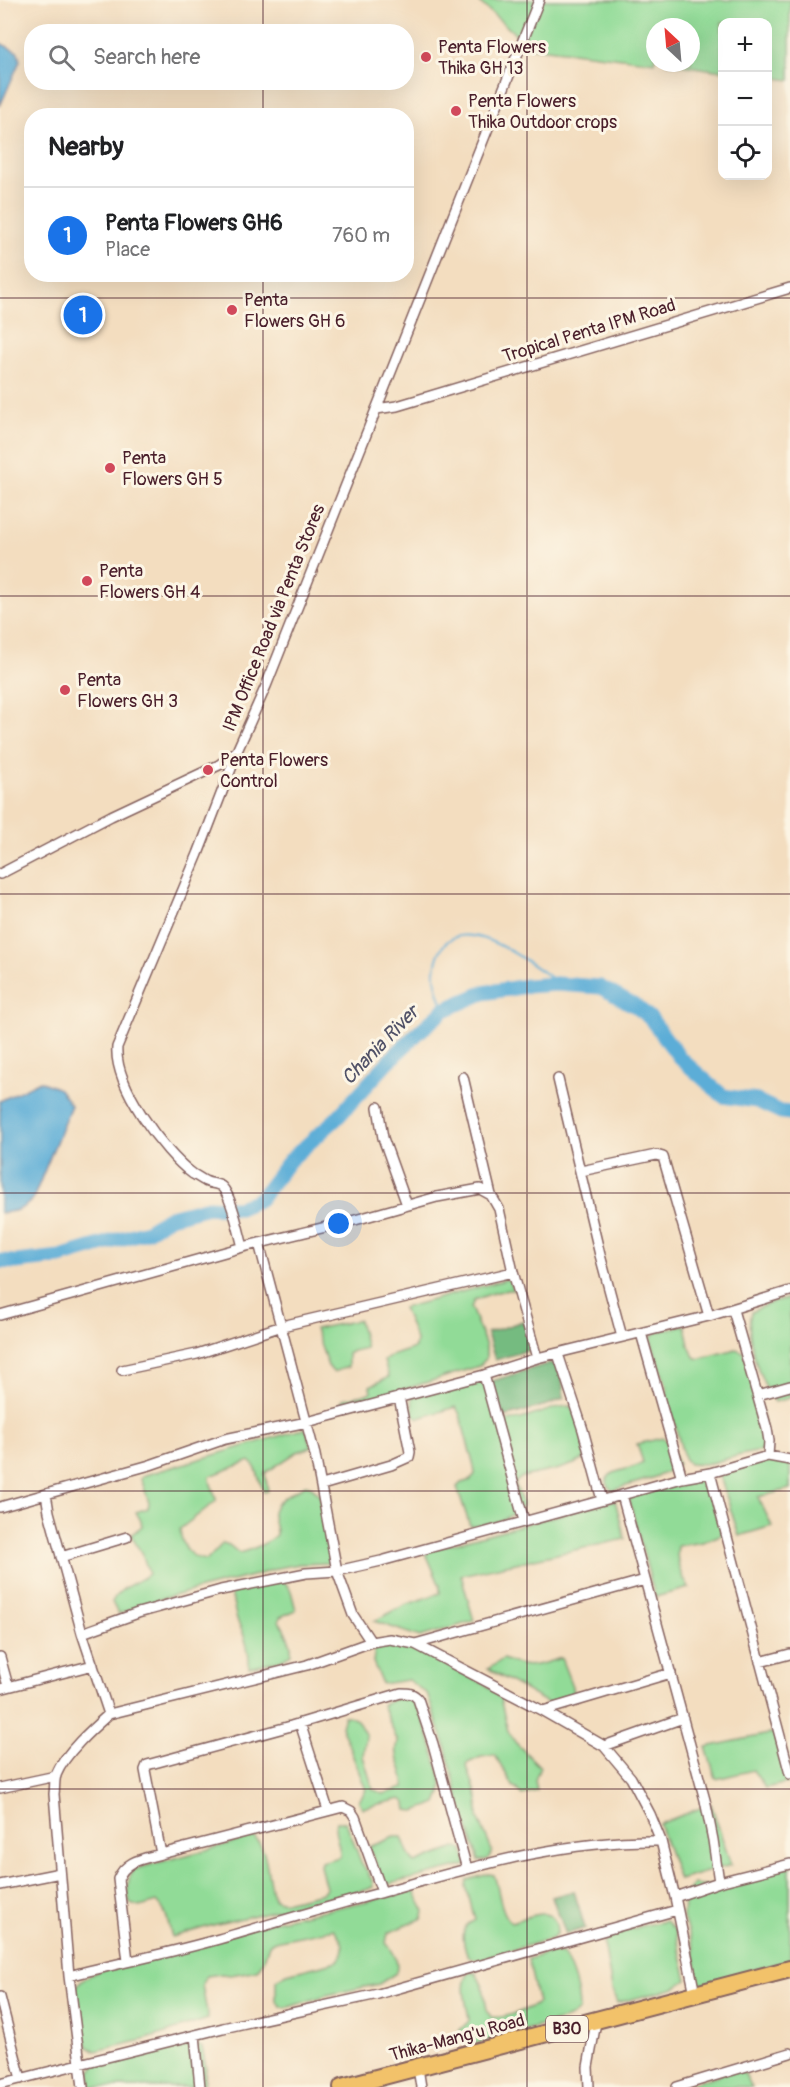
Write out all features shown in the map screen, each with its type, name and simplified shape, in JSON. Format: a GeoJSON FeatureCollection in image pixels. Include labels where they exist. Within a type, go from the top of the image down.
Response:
{"type":"FeatureCollection","features":[{"type":"Feature","properties":{"kind":"highway","name":"Thika-Mang'u Road"},"geometry":{"type":"LineString","coordinates":[[342,2087],[596,2022],[790,1969]]}},
{"type":"Feature","properties":{"kind":"street","name":"IPM Office Road via Penta Stores"},"geometry":{"type":"LineString","coordinates":[[0,874],[111,816],[219,765],[237,751],[270,675],[539,0]]}},
{"type":"Feature","properties":{"kind":"street","name":"Tropical Penta IPM Road"},"geometry":{"type":"LineString","coordinates":[[375,412],[790,288]]}},
{"type":"Feature","properties":{"kind":"street"},"geometry":{"type":"LineString","coordinates":[[237,751],[198,854],[117,1047],[117,1055],[123,1077],[134,1101],[158,1140],[193,1174],[223,1188],[234,1212],[243,1247]]}},
{"type":"Feature","properties":{"kind":"street"},"geometry":{"type":"LineString","coordinates":[[463,1077],[491,1194],[499,1209],[513,1272],[537,1358]]}},
{"type":"Feature","properties":{"kind":"street"},"geometry":{"type":"LineString","coordinates":[[558,1079],[622,1337]]}},
{"type":"Feature","properties":{"kind":"street"},"geometry":{"type":"LineString","coordinates":[[378,1107],[383,1138],[407,1204]]}},
{"type":"Feature","properties":{"kind":"street"},"geometry":{"type":"LineString","coordinates":[[581,1171],[656,1155],[663,1157],[709,1317]]}},
{"type":"Feature","properties":{"kind":"street"},"geometry":{"type":"LineString","coordinates":[[0,1315],[407,1204],[480,1189],[491,1194]]}},
{"type":"Feature","properties":{"kind":"street"},"geometry":{"type":"LineString","coordinates":[[259,1243],[307,1422],[322,1485],[337,1570],[347,1602],[371,1642]]}},
{"type":"Feature","properties":{"kind":"street"},"geometry":{"type":"LineString","coordinates":[[122,1370],[197,1354],[282,1326],[513,1272]]}},
{"type":"Feature","properties":{"kind":"street"},"geometry":{"type":"LineString","coordinates":[[0,1507],[150,1465],[225,1439],[307,1422],[484,1375],[537,1358],[709,1317],[790,1291]]}},
{"type":"Feature","properties":{"kind":"street"},"geometry":{"type":"LineString","coordinates":[[733,1310],[767,1429],[768,1456]]}},
{"type":"Feature","properties":{"kind":"street"},"geometry":{"type":"LineString","coordinates":[[641,1333],[682,1478]]}},
{"type":"Feature","properties":{"kind":"street"},"geometry":{"type":"LineString","coordinates":[[558,1353],[583,1430],[602,1500]]}},
{"type":"Feature","properties":{"kind":"street"},"geometry":{"type":"LineString","coordinates":[[484,1375],[524,1521]]}},
{"type":"Feature","properties":{"kind":"street"},"geometry":{"type":"LineString","coordinates":[[758,1395],[790,1386]]}},
{"type":"Feature","properties":{"kind":"street"},"geometry":{"type":"LineString","coordinates":[[322,1485],[391,1465],[409,1456],[399,1397]]}},
{"type":"Feature","properties":{"kind":"street"},"geometry":{"type":"LineString","coordinates":[[82,1634],[138,1613],[221,1590],[381,1561],[768,1456],[790,1460]]}},
{"type":"Feature","properties":{"kind":"street"},"geometry":{"type":"LineString","coordinates":[[710,1473],[790,1774]]}},
{"type":"Feature","properties":{"kind":"street"},"geometry":{"type":"LineString","coordinates":[[46,1494],[82,1634],[110,1714]]}},
{"type":"Feature","properties":{"kind":"street"},"geometry":{"type":"LineString","coordinates":[[622,1495],[705,1800],[719,1882]]}},
{"type":"Feature","properties":{"kind":"street"},"geometry":{"type":"LineString","coordinates":[[61,1557],[127,1537]]}},
{"type":"Feature","properties":{"kind":"street"},"geometry":{"type":"LineString","coordinates":[[415,1644],[645,1580]]}},
{"type":"Feature","properties":{"kind":"street"},"geometry":{"type":"LineString","coordinates":[[83,2087],[69,1976],[54,1794],[56,1776],[68,1756],[110,1714],[307,1665],[371,1642],[390,1639],[415,1644],[543,1711],[604,1746],[634,1784],[661,1841],[695,1994]]}},
{"type":"Feature","properties":{"kind":"street"},"geometry":{"type":"LineString","coordinates":[[759,1662],[790,1654]]}},
{"type":"Feature","properties":{"kind":"street"},"geometry":{"type":"LineString","coordinates":[[0,1657],[4,1688],[93,1665]]}},
{"type":"Feature","properties":{"kind":"street"},"geometry":{"type":"LineString","coordinates":[[543,1711],[670,1673]]}},
{"type":"Feature","properties":{"kind":"street"},"geometry":{"type":"LineString","coordinates":[[161,1854],[145,1770],[147,1765],[401,1693],[414,1694],[418,1699],[433,1744],[467,1869]]}},
{"type":"Feature","properties":{"kind":"street"},"geometry":{"type":"LineString","coordinates":[[604,1746],[684,1718]]}},
{"type":"Feature","properties":{"kind":"street"},"geometry":{"type":"LineString","coordinates":[[300,1723],[328,1810]]}},
{"type":"Feature","properties":{"kind":"street"},"geometry":{"type":"LineString","coordinates":[[0,1788],[56,1776]]}},
{"type":"Feature","properties":{"kind":"street"},"geometry":{"type":"LineString","coordinates":[[128,1961],[118,1879],[124,1867],[132,1862],[161,1854],[343,1807],[351,1811],[369,1852],[382,1892]]}},
{"type":"Feature","properties":{"kind":"street"},"geometry":{"type":"LineString","coordinates":[[69,1976],[217,1939],[467,1869],[545,1851],[595,1843],[634,1840],[661,1841]]}},
{"type":"Feature","properties":{"kind":"street"},"geometry":{"type":"LineString","coordinates":[[675,1897],[719,1882],[790,1864]]}},
{"type":"Feature","properties":{"kind":"street"},"geometry":{"type":"LineString","coordinates":[[0,1885],[60,1873]]}},
{"type":"Feature","properties":{"kind":"street"},"geometry":{"type":"LineString","coordinates":[[0,2084],[195,2035],[378,1994],[677,1910]]}},
{"type":"Feature","properties":{"kind":"street"},"geometry":{"type":"LineString","coordinates":[[0,1997],[21,2079]]}},
{"type":"Feature","properties":{"kind":"street"},"geometry":{"type":"LineString","coordinates":[[589,2087],[588,2067],[596,2022]]}},
{"type":"Feature","properties":{"kind":"street"},"geometry":{"type":"LineString","coordinates":[[195,2035],[200,2087]]}},
{"type":"Feature","properties":{"kind":"street"},"geometry":{"type":"LineString","coordinates":[[677,2087],[790,2053]]}},
{"type":"Feature","properties":{"kind":"street"},"geometry":{"type":"LineString","coordinates":[[418,2068],[421,2087]]}},
{"type":"Feature","properties":{"kind":"green space"},"geometry":{"type":"Polygon","coordinates":[[[477,0],[790,0],[790,80],[772,78],[772,18],[718,18],[718,70],[700,68],[700,18],[646,18],[646,61],[530,47],[477,0]]]}},
{"type":"Feature","properties":{"kind":"green space"},"geometry":{"type":"Polygon","coordinates":[[[508,1279],[514,1290],[499,1291],[474,1300],[471,1308],[486,1346],[486,1359],[479,1366],[342,1409],[340,1405],[343,1399],[371,1392],[370,1386],[389,1377],[384,1361],[391,1356],[415,1348],[416,1340],[403,1308],[508,1279]]]}},
{"type":"Feature","properties":{"kind":"green space"},"geometry":{"type":"Polygon","coordinates":[[[790,1298],[790,1398],[775,1402],[755,1358],[750,1334],[751,1312],[770,1303],[790,1298]]]}},
{"type":"Feature","properties":{"kind":"green space"},"geometry":{"type":"Polygon","coordinates":[[[359,1320],[366,1348],[348,1354],[348,1367],[333,1372],[328,1366],[315,1329],[359,1320]]]}},
{"type":"Feature","properties":{"kind":"green space"},"geometry":{"type":"Polygon","coordinates":[[[523,1321],[532,1349],[495,1360],[487,1333],[523,1321]]]}},
{"type":"Feature","properties":{"kind":"green space"},"geometry":{"type":"Polygon","coordinates":[[[685,1325],[689,1346],[694,1357],[699,1359],[736,1349],[744,1352],[765,1425],[765,1451],[699,1464],[689,1464],[684,1458],[667,1396],[667,1387],[650,1338],[657,1332],[685,1325]]]}},
{"type":"Feature","properties":{"kind":"green space"},"geometry":{"type":"Polygon","coordinates":[[[550,1363],[556,1365],[562,1377],[564,1398],[504,1417],[489,1382],[550,1363]]]}},
{"type":"Feature","properties":{"kind":"green space"},"geometry":{"type":"Polygon","coordinates":[[[479,1377],[487,1383],[500,1420],[518,1420],[570,1406],[580,1424],[585,1453],[584,1459],[574,1464],[522,1477],[515,1483],[523,1505],[499,1521],[470,1526],[457,1487],[471,1480],[475,1474],[460,1415],[456,1407],[419,1418],[413,1414],[412,1397],[479,1377]]]}},
{"type":"Feature","properties":{"kind":"green space"},"geometry":{"type":"Polygon","coordinates":[[[306,1428],[312,1447],[297,1452],[265,1473],[268,1491],[264,1492],[255,1467],[250,1461],[210,1476],[216,1501],[180,1529],[181,1535],[184,1546],[191,1554],[201,1559],[207,1560],[223,1543],[239,1553],[254,1548],[276,1535],[273,1512],[278,1503],[306,1485],[312,1487],[320,1496],[331,1563],[299,1564],[278,1568],[160,1599],[118,1614],[112,1602],[115,1597],[119,1592],[149,1574],[143,1556],[131,1535],[142,1526],[136,1512],[148,1508],[149,1503],[142,1476],[306,1428]]]}},
{"type":"Feature","properties":{"kind":"green space"},"geometry":{"type":"Polygon","coordinates":[[[662,1438],[668,1442],[678,1464],[656,1477],[612,1491],[607,1481],[611,1474],[643,1462],[637,1444],[662,1438]]]}},
{"type":"Feature","properties":{"kind":"green space"},"geometry":{"type":"Polygon","coordinates":[[[771,1460],[790,1464],[790,1489],[758,1497],[772,1526],[739,1536],[718,1470],[771,1460]]]}},
{"type":"Feature","properties":{"kind":"green space"},"geometry":{"type":"Polygon","coordinates":[[[706,1475],[723,1534],[703,1542],[678,1546],[679,1568],[689,1588],[655,1597],[628,1495],[706,1475]]]}},
{"type":"Feature","properties":{"kind":"green space"},"geometry":{"type":"Polygon","coordinates":[[[615,1500],[625,1539],[461,1575],[474,1621],[420,1637],[374,1621],[405,1605],[440,1593],[440,1586],[425,1551],[615,1500]]]}},
{"type":"Feature","properties":{"kind":"green space"},"geometry":{"type":"Polygon","coordinates":[[[284,1581],[291,1591],[296,1610],[280,1617],[279,1621],[290,1641],[291,1654],[281,1660],[249,1667],[247,1645],[236,1616],[230,1590],[284,1581]]]}},
{"type":"Feature","properties":{"kind":"green space"},"geometry":{"type":"Polygon","coordinates":[[[385,1641],[400,1641],[488,1686],[500,1698],[508,1731],[515,1742],[540,1767],[535,1780],[537,1791],[522,1795],[513,1786],[495,1755],[481,1757],[466,1764],[478,1798],[478,1817],[492,1851],[488,1859],[479,1861],[463,1814],[445,1745],[427,1694],[408,1680],[382,1684],[373,1662],[375,1649],[385,1641]]]}},
{"type":"Feature","properties":{"kind":"green space"},"geometry":{"type":"Polygon","coordinates":[[[561,1658],[575,1694],[551,1705],[488,1669],[503,1659],[519,1665],[532,1666],[561,1658]]]}},
{"type":"Feature","properties":{"kind":"green space"},"geometry":{"type":"Polygon","coordinates":[[[404,1695],[418,1709],[423,1721],[442,1783],[441,1793],[437,1803],[415,1811],[407,1810],[406,1803],[401,1799],[362,1808],[359,1801],[366,1790],[341,1726],[344,1716],[357,1720],[366,1736],[363,1756],[373,1789],[383,1794],[404,1788],[397,1754],[398,1742],[382,1705],[404,1695]]]}},
{"type":"Feature","properties":{"kind":"green space"},"geometry":{"type":"Polygon","coordinates":[[[774,1733],[788,1783],[765,1788],[753,1770],[716,1779],[706,1747],[774,1733]]]}},
{"type":"Feature","properties":{"kind":"green space"},"geometry":{"type":"Polygon","coordinates":[[[711,1804],[731,1865],[679,1880],[659,1824],[711,1804]]]}},
{"type":"Feature","properties":{"kind":"green space"},"geometry":{"type":"Polygon","coordinates":[[[336,1822],[346,1822],[373,1887],[172,1937],[166,1914],[157,1902],[140,1907],[130,1904],[128,1885],[135,1869],[254,1837],[263,1850],[274,1899],[284,1902],[322,1893],[326,1888],[321,1862],[340,1857],[335,1830],[336,1822]]]}},
{"type":"Feature","properties":{"kind":"green space"},"geometry":{"type":"Polygon","coordinates":[[[394,1837],[402,1837],[415,1863],[455,1848],[463,1849],[467,1865],[386,1885],[369,1847],[394,1837]]]}},
{"type":"Feature","properties":{"kind":"green space"},"geometry":{"type":"Polygon","coordinates":[[[790,1866],[790,1960],[699,1985],[693,1946],[683,1918],[684,1896],[693,1884],[711,1886],[790,1866]]]}},
{"type":"Feature","properties":{"kind":"green space"},"geometry":{"type":"Polygon","coordinates":[[[489,1874],[494,1875],[504,1913],[511,1922],[534,1915],[547,1915],[556,1923],[557,1933],[553,1938],[481,1959],[470,1958],[463,1937],[467,1925],[475,1920],[466,1886],[467,1880],[489,1874]]]}},
{"type":"Feature","properties":{"kind":"green space"},"geometry":{"type":"Polygon","coordinates":[[[414,1891],[424,1910],[423,1918],[388,1933],[386,1943],[395,1957],[396,1973],[379,1984],[327,1995],[289,2007],[281,2007],[276,2000],[276,1980],[287,1974],[338,1961],[343,1945],[334,1929],[275,1941],[269,1944],[264,1960],[257,1970],[231,1975],[207,1976],[202,1985],[208,2019],[147,2039],[96,2051],[88,2047],[79,2016],[76,1992],[81,1981],[96,1972],[265,1923],[414,1891]]]}},
{"type":"Feature","properties":{"kind":"green space"},"geometry":{"type":"Polygon","coordinates":[[[574,1891],[585,1928],[566,1934],[552,1897],[574,1891]]]}},
{"type":"Feature","properties":{"kind":"green space"},"geometry":{"type":"Polygon","coordinates":[[[666,1921],[675,1930],[687,1980],[675,1988],[617,2003],[612,1989],[604,1944],[610,1936],[666,1921]]]}},
{"type":"Feature","properties":{"kind":"green space"},"geometry":{"type":"Polygon","coordinates":[[[551,1952],[563,1953],[572,1973],[579,2010],[569,2018],[467,2046],[459,2031],[469,2021],[464,1989],[466,1977],[470,1972],[476,1973],[483,1987],[487,2010],[491,2017],[508,2015],[538,2003],[528,1959],[551,1952]]]}},
{"type":"Feature","properties":{"kind":"green space"},"geometry":{"type":"Polygon","coordinates":[[[192,2044],[202,2047],[206,2068],[204,2087],[91,2087],[90,2072],[96,2064],[192,2044]]]}},
{"type":"Feature","properties":{"kind":"green space"},"geometry":{"type":"Polygon","coordinates":[[[733,2070],[744,2073],[752,2087],[682,2087],[733,2070]]]}},
{"type":"Feature","properties":{"kind":"water"},"geometry":{"type":"Polygon","coordinates":[[[0,43],[18,52],[20,61],[0,106],[0,43]]]}},
{"type":"Feature","properties":{"kind":"water"},"geometry":{"type":"Polygon","coordinates":[[[40,1081],[59,1089],[71,1105],[33,1199],[18,1210],[0,1213],[0,1101],[40,1081]]]}},
{"type":"Feature","properties":{"kind":"waterway"},"geometry":{"type":"LineString","coordinates":[[444,1010],[436,984],[435,970],[441,949],[453,938],[469,936],[487,940],[506,948],[554,980]]}},
{"type":"Feature","properties":{"kind":"waterway","name":"Chania River"},"geometry":{"type":"LineString","coordinates":[[0,1261],[16,1262],[60,1257],[147,1231],[170,1217],[208,1207],[239,1208],[260,1199],[290,1160],[336,1119],[420,1031],[444,1010],[483,993],[556,984],[600,987],[637,1007],[651,1019],[680,1058],[723,1096],[757,1101],[781,1112],[790,1113]]}},
{"type":"Feature","properties":{"kind":"place","name":"Penta Flowers Thika GH 13"},"geometry":{"type":"Point","coordinates":[426,57]}},
{"type":"Feature","properties":{"kind":"place","name":"Penta Flowers Thika Outdoor crops"},"geometry":{"type":"Point","coordinates":[456,111]}},
{"type":"Feature","properties":{"kind":"place","name":"Penta Flowers GH 6"},"geometry":{"type":"Point","coordinates":[232,310]}},
{"type":"Feature","properties":{"kind":"place","name":"Penta Flowers GH6"},"geometry":{"type":"Point","coordinates":[83,315]}},
{"type":"Feature","properties":{"kind":"place","name":"Penta Flowers GH 5"},"geometry":{"type":"Point","coordinates":[110,468]}},
{"type":"Feature","properties":{"kind":"place","name":"Penta Flowers GH 4"},"geometry":{"type":"Point","coordinates":[87,581]}},
{"type":"Feature","properties":{"kind":"place","name":"Penta Flowers GH 3"},"geometry":{"type":"Point","coordinates":[65,690]}},
{"type":"Feature","properties":{"kind":"place","name":"Penta Flowers Control"},"geometry":{"type":"Point","coordinates":[208,770]}}]}
